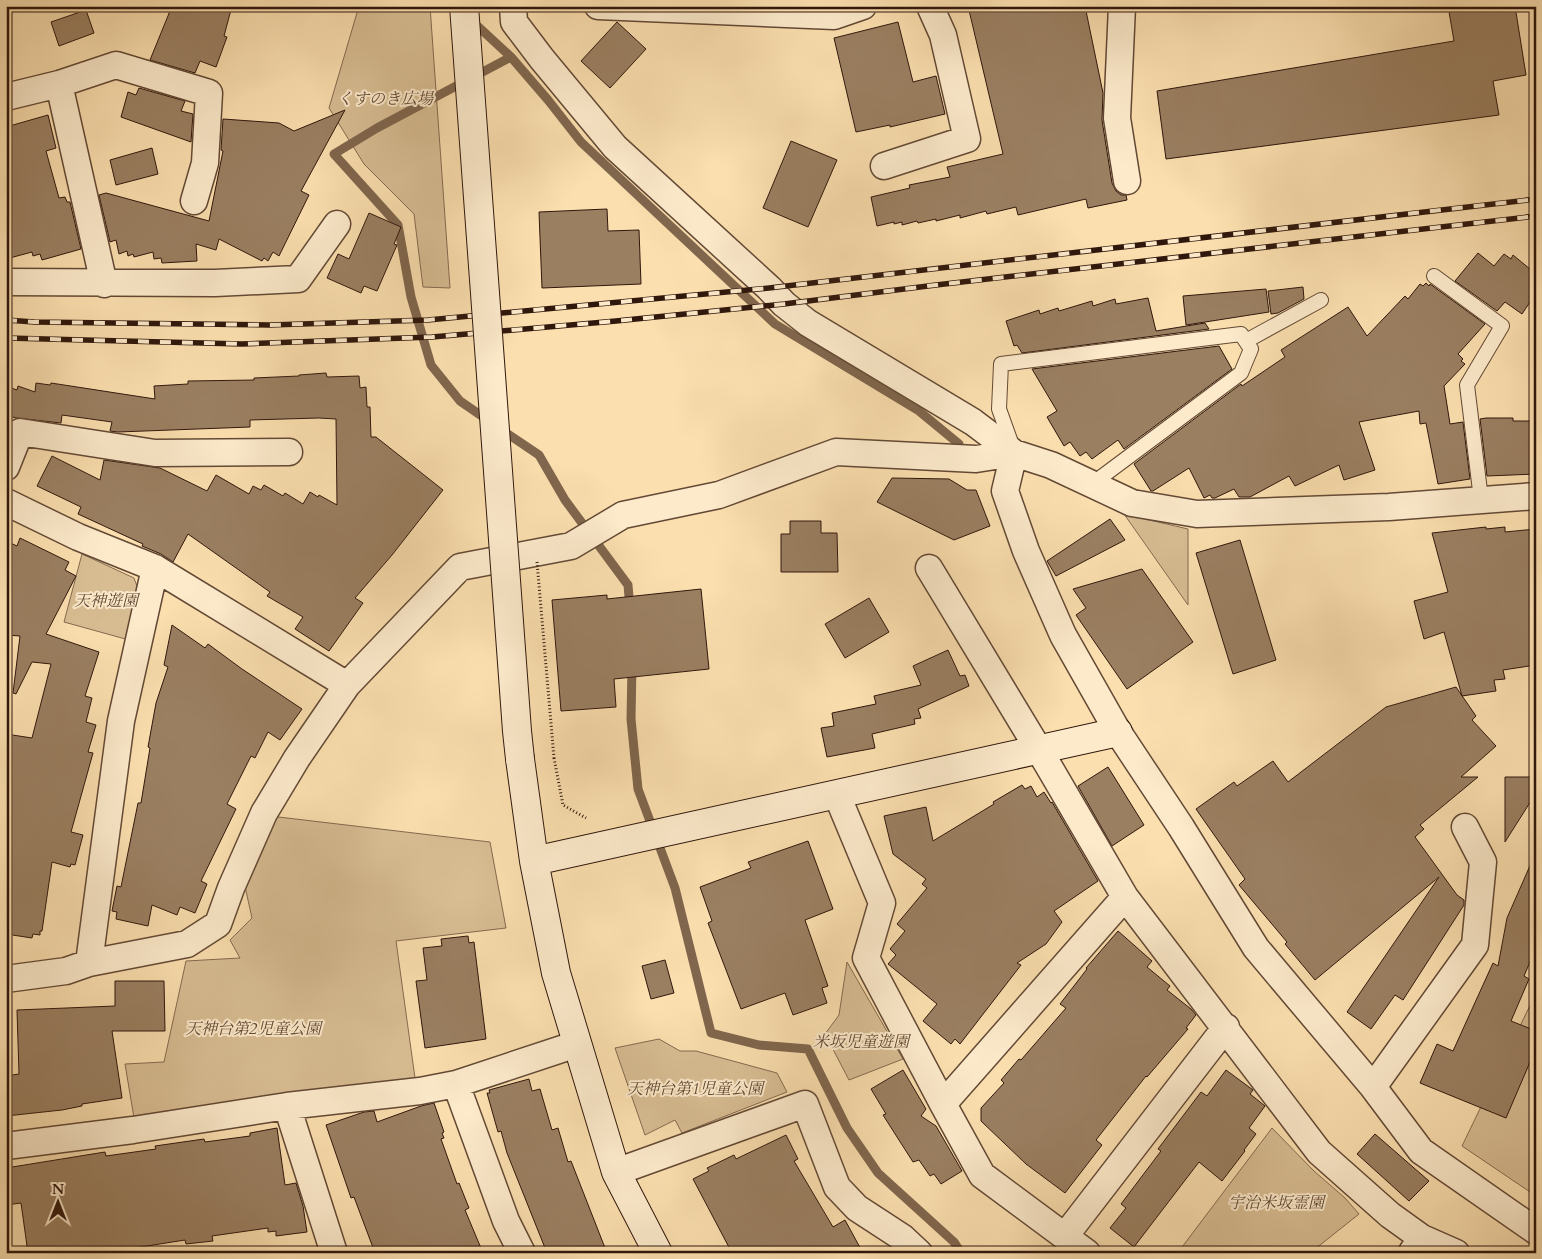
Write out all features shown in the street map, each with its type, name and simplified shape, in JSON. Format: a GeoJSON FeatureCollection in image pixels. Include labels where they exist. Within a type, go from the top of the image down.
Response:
{"type":"FeatureCollection","features":[{"type":"Feature","properties":{"kind":"street"},"geometry":{"type":"LineString","coordinates":[[464,6],[516,731],[534,861],[556,973],[616,1172],[658,1253]]}},
{"type":"Feature","properties":{"kind":"street"},"geometry":{"type":"LineString","coordinates":[[513,6],[514,22],[615,147],[784,304],[808,323],[973,422],[1014,453],[1052,465],[1132,502],[1197,514],[1389,507],[1536,496]]}},
{"type":"Feature","properties":{"kind":"street"},"geometry":{"type":"LineString","coordinates":[[598,6],[834,16],[863,6]]}},
{"type":"Feature","properties":{"kind":"street"},"geometry":{"type":"LineString","coordinates":[[884,166],[968,139],[943,34],[930,6]]}},
{"type":"Feature","properties":{"kind":"street"},"geometry":{"type":"LineString","coordinates":[[1122,6],[1117,118],[1127,181]]}},
{"type":"Feature","properties":{"kind":"street"},"geometry":{"type":"LineString","coordinates":[[6,98],[59,84],[116,65],[208,93],[205,164],[194,201]]}},
{"type":"Feature","properties":{"kind":"street"},"geometry":{"type":"LineString","coordinates":[[59,84],[104,284]]}},
{"type":"Feature","properties":{"kind":"street"},"geometry":{"type":"LineString","coordinates":[[6,282],[104,284],[298,279],[337,224]]}},
{"type":"Feature","properties":{"kind":"street"},"geometry":{"type":"LineString","coordinates":[[6,467],[20,432],[155,453],[289,452]]}},
{"type":"Feature","properties":{"kind":"street"},"geometry":{"type":"LineString","coordinates":[[6,979],[66,971],[89,963],[187,944],[218,924],[231,888],[264,813],[297,758],[347,685],[460,567],[571,546],[623,516],[719,495],[836,452],[976,459],[1014,453]]}},
{"type":"Feature","properties":{"kind":"street"},"geometry":{"type":"LineString","coordinates":[[1014,453],[1005,491],[1026,551],[1063,635],[1118,732],[1181,827],[1256,948],[1373,1087],[1421,1151],[1536,1231]]}},
{"type":"Feature","properties":{"kind":"street"},"geometry":{"type":"LineString","coordinates":[[6,502],[78,537],[155,568],[347,685]]}},
{"type":"Feature","properties":{"kind":"street"},"geometry":{"type":"LineString","coordinates":[[89,963],[121,720],[155,568]]}},
{"type":"Feature","properties":{"kind":"street"},"geometry":{"type":"LineString","coordinates":[[930,568],[1125,896],[1319,1152],[1390,1216],[1417,1246],[1456,1253]]}},
{"type":"Feature","properties":{"kind":"street"},"geometry":{"type":"LineString","coordinates":[[534,861],[1118,732]]}},
{"type":"Feature","properties":{"kind":"street"},"geometry":{"type":"LineString","coordinates":[[837,794],[882,903],[866,958],[943,1104],[982,1174],[1087,1253]]}},
{"type":"Feature","properties":{"kind":"street"},"geometry":{"type":"LineString","coordinates":[[1373,1087],[1475,945],[1483,862],[1465,827]]}},
{"type":"Feature","properties":{"kind":"street"},"geometry":{"type":"LineString","coordinates":[[943,1104],[1125,896]]}},
{"type":"Feature","properties":{"kind":"street"},"geometry":{"type":"LineString","coordinates":[[1065,1236],[1226,1027]]}},
{"type":"Feature","properties":{"kind":"street"},"geometry":{"type":"LineString","coordinates":[[6,1146],[134,1130],[287,1106],[420,1091],[456,1084],[577,1044]]}},
{"type":"Feature","properties":{"kind":"street"},"geometry":{"type":"LineString","coordinates":[[456,1084],[506,1221],[522,1253]]}},
{"type":"Feature","properties":{"kind":"street"},"geometry":{"type":"LineString","coordinates":[[616,1172],[805,1104],[837,1188],[856,1208],[903,1238],[919,1253]]}},
{"type":"Feature","properties":{"kind":"street"},"geometry":{"type":"LineString","coordinates":[[287,1106],[334,1253]]}},
{"type":"Feature","properties":{"kind":"lane"},"geometry":{"type":"LineString","coordinates":[[1434,276],[1502,326],[1467,385],[1481,499]]}},
{"type":"Feature","properties":{"kind":"lane"},"geometry":{"type":"LineString","coordinates":[[1246,341],[1321,300]]}},
{"type":"Feature","properties":{"kind":"lane"},"geometry":{"type":"LineString","coordinates":[[1014,453],[999,409],[1001,364],[1241,334],[1251,349],[1241,373],[1092,484]]}},
{"type":"Feature","properties":{"kind":"path"},"geometry":{"type":"LineString","coordinates":[[554,758],[563,805],[589,819]]}},
{"type":"Feature","properties":{"kind":"green space","name":"くすのき広場"},"geometry":{"type":"Polygon","coordinates":[[[359,6],[430,6],[450,288],[423,287],[414,214],[364,164],[329,108],[359,6]]]}},
{"type":"Feature","properties":{"kind":"green space"},"geometry":{"type":"Polygon","coordinates":[[[1124,514],[1188,529],[1188,605],[1124,514]]]}},
{"type":"Feature","properties":{"kind":"green space","name":"天神遊園"},"geometry":{"type":"Polygon","coordinates":[[[82,554],[134,578],[141,597],[129,640],[64,622],[82,554]]]}},
{"type":"Feature","properties":{"kind":"green space","name":"天神台第2児童公園"},"geometry":{"type":"Polygon","coordinates":[[[270,816],[490,842],[506,928],[396,941],[415,1078],[134,1118],[125,1064],[164,1062],[186,961],[240,958],[230,940],[252,918],[244,882],[270,816]]]}},
{"type":"Feature","properties":{"kind":"green space","name":"米坂児童遊園"},"geometry":{"type":"Polygon","coordinates":[[[847,962],[903,1059],[849,1080],[825,1034],[839,1015],[847,962]]]}},
{"type":"Feature","properties":{"kind":"green space"},"geometry":{"type":"Polygon","coordinates":[[[1536,993],[1536,1196],[1462,1146],[1536,993]]]}},
{"type":"Feature","properties":{"kind":"green space","name":"天神台第1児童公園"},"geometry":{"type":"Polygon","coordinates":[[[659,1039],[680,1051],[696,1051],[777,1073],[787,1092],[682,1133],[675,1120],[645,1135],[615,1048],[659,1039]]]}},
{"type":"Feature","properties":{"kind":"green space","name":"宇治米坂霊園"},"geometry":{"type":"Polygon","coordinates":[[[1272,1128],[1314,1171],[1345,1198],[1359,1214],[1310,1253],[1181,1253],[1179,1251],[1272,1128]]]}},
{"type":"Feature","properties":{"kind":"building"},"geometry":{"type":"Polygon","coordinates":[[[172,6],[232,6],[224,36],[227,37],[216,67],[200,61],[195,73],[150,60],[172,6]]]}},
{"type":"Feature","properties":{"kind":"building"},"geometry":{"type":"Polygon","coordinates":[[[968,6],[1085,6],[1103,93],[1102,120],[1112,183],[1116,191],[1121,195],[1126,195],[1127,200],[1088,208],[1086,199],[1018,215],[1016,207],[987,214],[986,211],[960,218],[960,215],[936,221],[936,219],[918,223],[917,221],[902,225],[902,222],[894,224],[894,222],[877,226],[871,197],[910,188],[909,185],[950,177],[947,167],[1003,154],[968,6]]]}},
{"type":"Feature","properties":{"kind":"building"},"geometry":{"type":"Polygon","coordinates":[[[1448,6],[1515,6],[1526,75],[1493,81],[1499,115],[1166,159],[1157,91],[1454,41],[1448,6]]]}},
{"type":"Feature","properties":{"kind":"building"},"geometry":{"type":"Polygon","coordinates":[[[86,10],[94,33],[59,46],[51,22],[86,10]]]}},
{"type":"Feature","properties":{"kind":"building"},"geometry":{"type":"Polygon","coordinates":[[[617,22],[646,49],[610,88],[581,61],[617,22]]]}},
{"type":"Feature","properties":{"kind":"building"},"geometry":{"type":"Polygon","coordinates":[[[898,22],[913,82],[936,76],[945,114],[890,127],[890,125],[856,132],[834,38],[898,22]]]}},
{"type":"Feature","properties":{"kind":"building"},"geometry":{"type":"Polygon","coordinates":[[[139,88],[185,101],[181,111],[193,114],[191,142],[121,117],[128,92],[136,95],[139,88]]]}},
{"type":"Feature","properties":{"kind":"building"},"geometry":{"type":"Polygon","coordinates":[[[345,110],[301,191],[309,195],[279,256],[273,252],[268,261],[264,258],[262,261],[219,239],[216,250],[196,244],[197,261],[162,263],[161,258],[154,259],[153,252],[134,257],[133,254],[128,256],[127,251],[119,254],[116,240],[110,242],[99,195],[106,193],[209,221],[223,151],[221,150],[223,119],[279,123],[294,131],[345,110]]]}},
{"type":"Feature","properties":{"kind":"building"},"geometry":{"type":"Polygon","coordinates":[[[48,115],[56,148],[46,151],[59,198],[65,197],[67,202],[70,202],[81,249],[42,260],[40,254],[33,256],[32,252],[6,259],[6,127],[48,115]]]}},
{"type":"Feature","properties":{"kind":"building"},"geometry":{"type":"Polygon","coordinates":[[[791,141],[837,160],[808,227],[763,208],[791,141]]]}},
{"type":"Feature","properties":{"kind":"building"},"geometry":{"type":"Polygon","coordinates":[[[152,148],[158,174],[116,185],[110,160],[152,148]]]}},
{"type":"Feature","properties":{"kind":"building"},"geometry":{"type":"Polygon","coordinates":[[[607,209],[608,231],[639,230],[641,284],[542,288],[539,212],[607,209]]]}},
{"type":"Feature","properties":{"kind":"building"},"geometry":{"type":"Polygon","coordinates":[[[369,213],[401,227],[394,244],[397,245],[377,291],[364,286],[361,293],[327,278],[338,254],[349,259],[369,213]]]}},
{"type":"Feature","properties":{"kind":"building"},"geometry":{"type":"Polygon","coordinates":[[[1478,253],[1494,266],[1504,254],[1511,259],[1513,255],[1536,274],[1536,293],[1522,314],[1505,302],[1497,311],[1455,281],[1478,253]]]}},
{"type":"Feature","properties":{"kind":"building"},"geometry":{"type":"Polygon","coordinates":[[[1426,283],[1485,324],[1458,354],[1463,359],[1461,361],[1465,364],[1444,386],[1450,424],[1463,422],[1470,479],[1438,484],[1426,423],[1420,424],[1419,411],[1359,422],[1375,470],[1344,480],[1339,465],[1295,486],[1289,476],[1250,497],[1239,497],[1234,489],[1215,498],[1212,498],[1210,495],[1204,498],[1189,468],[1151,491],[1134,464],[1241,384],[1242,386],[1285,357],[1281,350],[1348,307],[1367,336],[1405,296],[1408,299],[1420,284],[1423,286],[1426,283]]]}},
{"type":"Feature","properties":{"kind":"building"},"geometry":{"type":"Polygon","coordinates":[[[1303,287],[1304,299],[1278,313],[1271,314],[1268,291],[1303,287]]]}},
{"type":"Feature","properties":{"kind":"building"},"geometry":{"type":"Polygon","coordinates":[[[1266,289],[1269,312],[1186,325],[1183,296],[1266,289]]]}},
{"type":"Feature","properties":{"kind":"building"},"geometry":{"type":"Polygon","coordinates":[[[1148,298],[1156,331],[1205,323],[1209,329],[1022,353],[1017,345],[1014,346],[1006,321],[1039,310],[1040,314],[1058,308],[1059,311],[1092,301],[1093,306],[1115,299],[1116,304],[1148,298]]]}},
{"type":"Feature","properties":{"kind":"building"},"geometry":{"type":"Polygon","coordinates":[[[1219,346],[1232,369],[1124,449],[1118,440],[1092,459],[1086,452],[1080,456],[1070,442],[1064,446],[1047,417],[1057,411],[1032,369],[1219,346]]]}},
{"type":"Feature","properties":{"kind":"building"},"geometry":{"type":"Polygon","coordinates":[[[326,373],[327,377],[359,376],[360,388],[366,387],[367,407],[370,407],[371,437],[376,437],[443,490],[392,555],[355,598],[363,603],[329,651],[295,629],[303,617],[267,596],[270,592],[188,534],[173,562],[161,554],[142,546],[143,544],[78,514],[81,507],[37,486],[52,456],[100,480],[104,460],[160,468],[207,491],[216,475],[249,494],[253,486],[261,490],[264,485],[283,496],[285,493],[303,504],[310,492],[337,505],[336,419],[250,420],[250,427],[118,432],[110,431],[112,422],[62,415],[61,423],[16,418],[6,415],[6,386],[17,390],[18,386],[35,392],[36,383],[50,385],[51,383],[155,399],[154,386],[188,384],[188,381],[254,380],[254,378],[326,373]]]}},
{"type":"Feature","properties":{"kind":"building"},"geometry":{"type":"Polygon","coordinates":[[[1513,418],[1513,421],[1536,421],[1536,474],[1487,476],[1480,419],[1513,418]]]}},
{"type":"Feature","properties":{"kind":"building"},"geometry":{"type":"Polygon","coordinates":[[[892,478],[949,479],[967,490],[976,490],[990,526],[954,540],[877,502],[892,478]]]}},
{"type":"Feature","properties":{"kind":"building"},"geometry":{"type":"Polygon","coordinates":[[[1110,519],[1125,540],[1056,576],[1047,561],[1110,519]]]}},
{"type":"Feature","properties":{"kind":"building"},"geometry":{"type":"Polygon","coordinates":[[[790,521],[821,521],[821,533],[837,533],[838,572],[781,572],[781,534],[790,534],[790,521]]]}},
{"type":"Feature","properties":{"kind":"building"},"geometry":{"type":"Polygon","coordinates":[[[1486,527],[1486,529],[1505,527],[1505,532],[1536,529],[1536,665],[1503,670],[1505,679],[1494,680],[1496,691],[1462,696],[1444,632],[1424,639],[1414,601],[1448,592],[1432,533],[1486,527]]]}},
{"type":"Feature","properties":{"kind":"building"},"geometry":{"type":"Polygon","coordinates":[[[20,538],[69,562],[65,570],[76,576],[46,634],[99,652],[85,696],[92,698],[86,722],[96,725],[88,752],[93,753],[71,832],[83,835],[75,865],[71,864],[70,867],[52,862],[42,931],[40,931],[40,935],[33,934],[32,938],[6,934],[6,734],[32,738],[51,664],[32,662],[16,694],[13,693],[20,636],[6,635],[6,541],[17,546],[20,538]]]}},
{"type":"Feature","properties":{"kind":"building"},"geometry":{"type":"Polygon","coordinates":[[[1240,540],[1276,660],[1233,674],[1196,553],[1240,540]]]}},
{"type":"Feature","properties":{"kind":"building"},"geometry":{"type":"Polygon","coordinates":[[[1142,569],[1193,642],[1127,689],[1076,615],[1086,608],[1073,589],[1142,569]]]}},
{"type":"Feature","properties":{"kind":"building"},"geometry":{"type":"Polygon","coordinates":[[[701,589],[709,669],[614,679],[616,707],[561,711],[552,600],[607,595],[607,599],[701,589]]]}},
{"type":"Feature","properties":{"kind":"building"},"geometry":{"type":"Polygon","coordinates":[[[869,598],[889,632],[845,658],[825,624],[869,598]]]}},
{"type":"Feature","properties":{"kind":"building"},"geometry":{"type":"Polygon","coordinates":[[[172,625],[205,648],[208,644],[302,709],[280,740],[268,732],[255,758],[251,756],[227,804],[236,809],[201,881],[207,884],[195,913],[180,907],[177,915],[152,905],[148,926],[116,919],[117,912],[112,911],[117,886],[121,887],[138,803],[141,803],[156,703],[168,667],[164,665],[172,625]]]}},
{"type":"Feature","properties":{"kind":"building"},"geometry":{"type":"Polygon","coordinates":[[[948,650],[960,676],[965,675],[969,686],[918,709],[921,718],[914,719],[915,724],[872,734],[875,748],[827,757],[821,728],[834,726],[832,713],[876,704],[874,696],[921,685],[913,666],[948,650]]]}},
{"type":"Feature","properties":{"kind":"building"},"geometry":{"type":"Polygon","coordinates":[[[1456,687],[1476,716],[1472,720],[1496,746],[1461,777],[1478,777],[1420,825],[1424,829],[1415,837],[1457,895],[1464,900],[1464,905],[1403,1000],[1395,995],[1371,1029],[1347,1012],[1439,877],[1315,980],[1285,944],[1287,942],[1239,885],[1245,879],[1196,809],[1234,782],[1237,786],[1273,761],[1288,782],[1386,707],[1456,687]]]}},
{"type":"Feature","properties":{"kind":"building"},"geometry":{"type":"Polygon","coordinates":[[[1108,767],[1144,825],[1112,846],[1078,786],[1108,767]]]}},
{"type":"Feature","properties":{"kind":"building"},"geometry":{"type":"Polygon","coordinates":[[[1505,777],[1536,777],[1536,793],[1505,842],[1505,777]]]}},
{"type":"Feature","properties":{"kind":"building"},"geometry":{"type":"Polygon","coordinates":[[[1022,785],[1025,789],[1031,786],[1037,797],[1044,792],[1052,802],[1098,881],[1054,911],[1062,922],[1046,944],[1017,963],[1021,965],[960,1044],[955,1039],[951,1044],[923,1021],[937,1004],[888,964],[896,955],[890,949],[905,931],[897,924],[927,888],[922,884],[926,879],[893,854],[884,816],[926,807],[933,841],[1022,785]]]}},
{"type":"Feature","properties":{"kind":"building"},"geometry":{"type":"Polygon","coordinates":[[[808,841],[833,909],[805,920],[828,986],[822,988],[827,1003],[793,1015],[785,993],[741,1009],[708,923],[712,921],[700,887],[751,868],[748,862],[808,841]]]}},
{"type":"Feature","properties":{"kind":"building"},"geometry":{"type":"Polygon","coordinates":[[[1536,852],[1535,950],[1524,976],[1529,979],[1511,1021],[1536,1031],[1536,1048],[1506,1118],[1420,1083],[1437,1044],[1453,1051],[1493,963],[1498,966],[1507,918],[1536,852]]]}},
{"type":"Feature","properties":{"kind":"building"},"geometry":{"type":"Polygon","coordinates":[[[1118,931],[1152,961],[1147,967],[1170,986],[1167,990],[1196,1015],[1186,1028],[1188,1029],[1146,1076],[1096,1140],[1102,1145],[1065,1193],[1026,1164],[981,1121],[981,1108],[1004,1083],[1001,1080],[1066,1008],[1060,1004],[1086,968],[1118,931]]]}},
{"type":"Feature","properties":{"kind":"building"},"geometry":{"type":"Polygon","coordinates":[[[468,936],[469,943],[474,942],[486,1039],[425,1048],[416,981],[427,980],[423,948],[442,946],[441,939],[468,936]]]}},
{"type":"Feature","properties":{"kind":"building"},"geometry":{"type":"Polygon","coordinates":[[[665,960],[674,993],[651,999],[642,966],[665,960]]]}},
{"type":"Feature","properties":{"kind":"building"},"geometry":{"type":"Polygon","coordinates":[[[115,981],[164,981],[165,1031],[112,1031],[122,1098],[82,1104],[82,1106],[62,1110],[6,1116],[6,1076],[19,1074],[17,1010],[115,1006],[115,981]]]}},
{"type":"Feature","properties":{"kind":"building"},"geometry":{"type":"Polygon","coordinates":[[[903,1070],[926,1109],[921,1116],[936,1126],[962,1171],[941,1184],[934,1174],[930,1176],[919,1160],[913,1162],[883,1115],[886,1114],[871,1089],[903,1070]]]}},
{"type":"Feature","properties":{"kind":"building"},"geometry":{"type":"Polygon","coordinates":[[[1226,1070],[1253,1090],[1250,1094],[1265,1106],[1249,1128],[1256,1134],[1222,1181],[1199,1162],[1134,1247],[1110,1228],[1126,1208],[1121,1204],[1161,1151],[1158,1149],[1201,1092],[1207,1096],[1226,1070]]]}},
{"type":"Feature","properties":{"kind":"building"},"geometry":{"type":"Polygon","coordinates":[[[529,1079],[532,1091],[540,1089],[552,1130],[558,1128],[568,1162],[571,1161],[607,1253],[547,1253],[507,1153],[501,1131],[498,1132],[487,1093],[490,1093],[489,1090],[529,1079]]]}},
{"type":"Feature","properties":{"kind":"building"},"geometry":{"type":"Polygon","coordinates":[[[434,1103],[444,1132],[442,1133],[444,1138],[441,1139],[457,1184],[459,1183],[469,1208],[465,1210],[483,1253],[375,1253],[354,1197],[351,1198],[326,1125],[364,1112],[374,1111],[377,1122],[434,1103]]]}},
{"type":"Feature","properties":{"kind":"building"},"geometry":{"type":"Polygon","coordinates":[[[277,1128],[285,1185],[296,1183],[303,1206],[307,1232],[276,1236],[276,1231],[268,1232],[268,1228],[212,1236],[213,1241],[186,1244],[185,1240],[103,1253],[28,1253],[21,1203],[6,1205],[6,1168],[105,1152],[106,1156],[156,1149],[155,1146],[204,1139],[205,1142],[250,1136],[250,1133],[277,1128]]]}},
{"type":"Feature","properties":{"kind":"building"},"geometry":{"type":"Polygon","coordinates":[[[1375,1134],[1429,1181],[1409,1201],[1357,1154],[1375,1134]]]}},
{"type":"Feature","properties":{"kind":"building"},"geometry":{"type":"Polygon","coordinates":[[[786,1135],[798,1159],[794,1161],[833,1227],[845,1220],[863,1253],[732,1253],[693,1179],[709,1171],[707,1168],[734,1155],[736,1159],[786,1135]]]}},
{"type":"Feature","properties":{"kind":"waterway"},"geometry":{"type":"LineString","coordinates":[[471,20],[511,57],[581,142],[775,324],[919,411],[959,444]]}},
{"type":"Feature","properties":{"kind":"waterway"},"geometry":{"type":"LineString","coordinates":[[489,421],[460,401],[431,365],[411,297],[398,225],[334,154],[377,128],[511,57]]}},
{"type":"Feature","properties":{"kind":"waterway"},"geometry":{"type":"LineString","coordinates":[[499,428],[539,455],[565,500],[628,585],[630,609]]}},
{"type":"Feature","properties":{"kind":"waterway"},"geometry":{"type":"LineString","coordinates":[[632,666],[631,719],[638,789],[675,888],[711,1033],[759,1045],[808,1049],[847,1128],[878,1173],[954,1242],[961,1253]]}},
{"type":"Feature","properties":{"kind":"railway"},"geometry":{"type":"LineString","coordinates":[[6,320],[270,325],[428,320],[769,288],[1536,199]]}},
{"type":"Feature","properties":{"kind":"railway"},"geometry":{"type":"LineString","coordinates":[[6,338],[242,344],[432,337],[784,304],[1536,216]]}}]}
